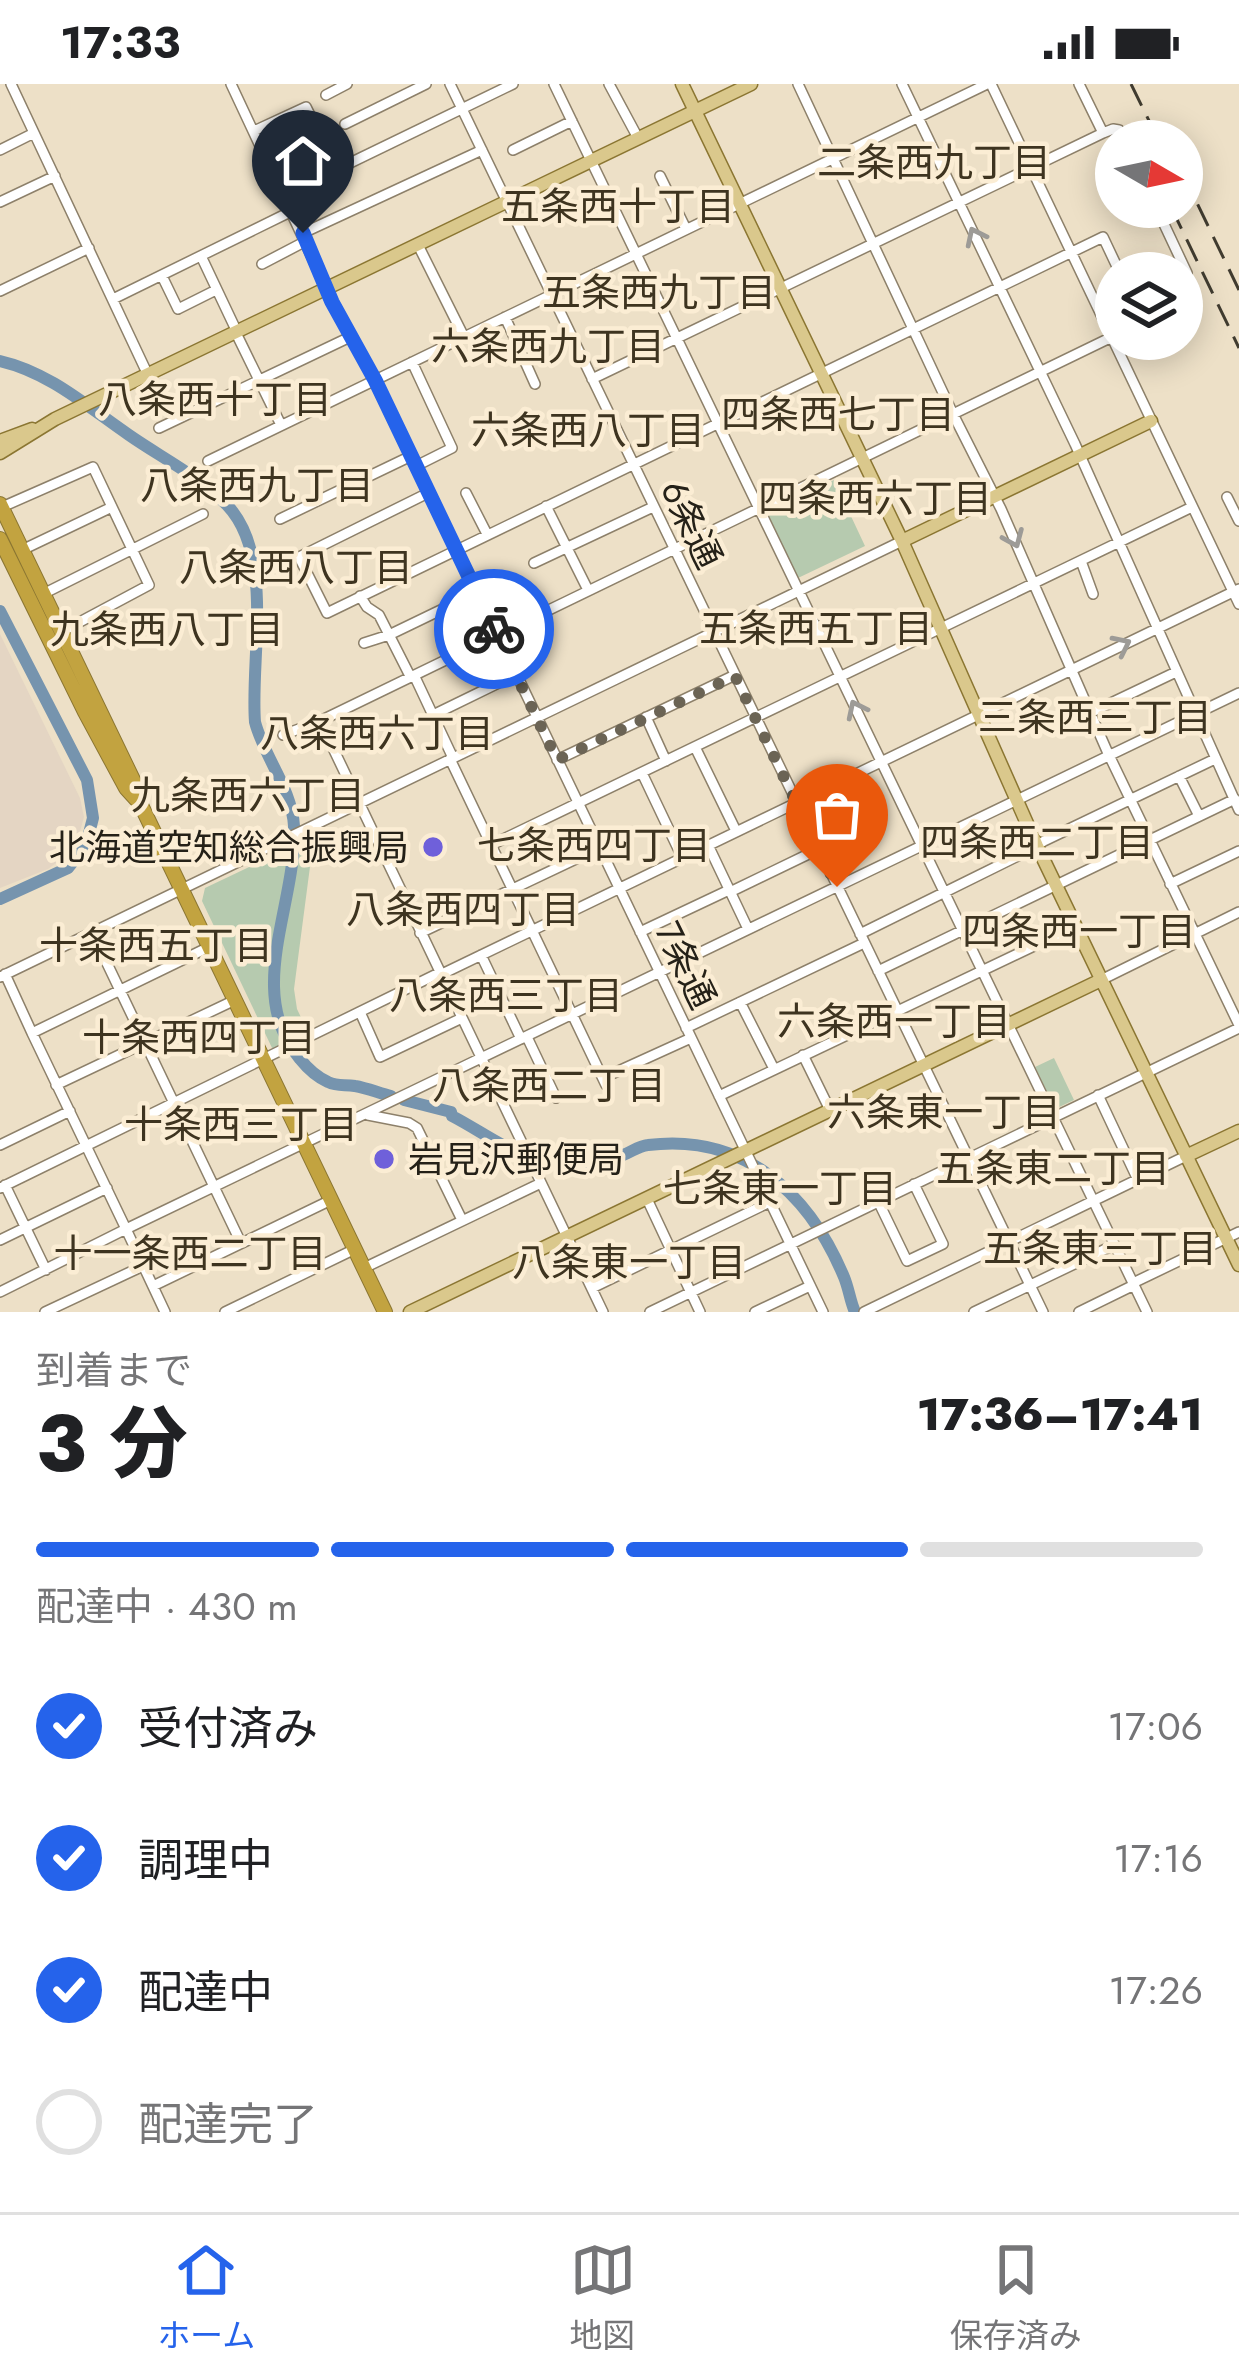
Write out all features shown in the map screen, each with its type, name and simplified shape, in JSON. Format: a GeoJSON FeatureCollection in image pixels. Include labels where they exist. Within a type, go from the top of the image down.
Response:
{"type":"FeatureCollection","features":[{"type":"Feature","properties":{"kind":"highway"},"geometry":{"type":"LineString","coordinates":[[1,506],[7,547],[85,712],[126,788],[140,803]]}},
{"type":"Feature","properties":{"kind":"highway"},"geometry":{"type":"LineString","coordinates":[[7,547],[43,594],[62,632],[385,1312]]}},
{"type":"Feature","properties":{"kind":"main road"},"geometry":{"type":"LineString","coordinates":[[682,84],[902,541],[1056,886],[1186,1156],[1233,1235],[1239,1265]]}},
{"type":"Feature","properties":{"kind":"main road"},"geometry":{"type":"LineString","coordinates":[[0,442],[101,398],[752,84]]}},
{"type":"Feature","properties":{"kind":"main road"},"geometry":{"type":"LineString","coordinates":[[902,541],[1151,421]]}},
{"type":"Feature","properties":{"kind":"main road"},"geometry":{"type":"LineString","coordinates":[[0,453],[50,422]]}},
{"type":"Feature","properties":{"kind":"main road"},"geometry":{"type":"LineString","coordinates":[[410,1312],[1101,980]]}},
{"type":"Feature","properties":{"kind":"main road"},"geometry":{"type":"LineString","coordinates":[[1186,1156],[1239,1131]]}},
{"type":"Feature","properties":{"kind":"street"},"geometry":{"type":"LineString","coordinates":[[10,84],[148,375]]}},
{"type":"Feature","properties":{"kind":"street","name":"7条通"},"geometry":{"type":"LineString","coordinates":[[231,84],[769,1200]]}},
{"type":"Feature","properties":{"kind":"street"},"geometry":{"type":"LineString","coordinates":[[326,95],[347,84]]}},
{"type":"Feature","properties":{"kind":"street"},"geometry":{"type":"LineString","coordinates":[[345,124],[426,84]]}},
{"type":"Feature","properties":{"kind":"street","name":"6条通"},"geometry":{"type":"LineString","coordinates":[[450,84],[1042,1312]]}},
{"type":"Feature","properties":{"kind":"street"},"geometry":{"type":"LineString","coordinates":[[284,194],[513,84]]}},
{"type":"Feature","properties":{"kind":"street"},"geometry":{"type":"LineString","coordinates":[[554,84],[1147,1312]]}},
{"type":"Feature","properties":{"kind":"street"},"geometry":{"type":"LineString","coordinates":[[609,84],[638,138]]}},
{"type":"Feature","properties":{"kind":"street"},"geometry":{"type":"LineString","coordinates":[[650,1312],[1239,1026],[798,84]]}},
{"type":"Feature","properties":{"kind":"street"},"geometry":{"type":"LineString","coordinates":[[878,971],[1237,802],[902,84]]}},
{"type":"Feature","properties":{"kind":"street"},"geometry":{"type":"LineString","coordinates":[[208,461],[989,84],[1095,300]]}},
{"type":"Feature","properties":{"kind":"street"},"geometry":{"type":"LineString","coordinates":[[1079,84],[1097,120]]}},
{"type":"Feature","properties":{"kind":"street"},"geometry":{"type":"LineString","coordinates":[[254,131],[306,106],[337,170]]}},
{"type":"Feature","properties":{"kind":"street"},"geometry":{"type":"LineString","coordinates":[[513,150],[572,121]]}},
{"type":"Feature","properties":{"kind":"street"},"geometry":{"type":"LineString","coordinates":[[0,150],[34,133]]}},
{"type":"Feature","properties":{"kind":"street"},"geometry":{"type":"LineString","coordinates":[[592,379],[1095,137]]}},
{"type":"Feature","properties":{"kind":"street"},"geometry":{"type":"LineString","coordinates":[[262,264],[305,237],[482,150]]}},
{"type":"Feature","properties":{"kind":"street"},"geometry":{"type":"LineString","coordinates":[[0,202],[56,176]]}},
{"type":"Feature","properties":{"kind":"street"},"geometry":{"type":"LineString","coordinates":[[660,176],[686,229]]}},
{"type":"Feature","properties":{"kind":"street"},"geometry":{"type":"LineString","coordinates":[[113,299],[292,211]]}},
{"type":"Feature","properties":{"kind":"street"},"geometry":{"type":"LineString","coordinates":[[428,493],[299,557],[327,613],[1103,237],[1110,252]]}},
{"type":"Feature","properties":{"kind":"street"},"geometry":{"type":"LineString","coordinates":[[418,245],[464,337]]}},
{"type":"Feature","properties":{"kind":"street"},"geometry":{"type":"LineString","coordinates":[[0,291],[89,248]]}},
{"type":"Feature","properties":{"kind":"street"},"geometry":{"type":"LineString","coordinates":[[201,256],[281,425]]}},
{"type":"Feature","properties":{"kind":"street"},"geometry":{"type":"LineString","coordinates":[[161,276],[178,309],[216,290]]}},
{"type":"Feature","properties":{"kind":"street"},"geometry":{"type":"LineString","coordinates":[[505,317],[535,384]]}},
{"type":"Feature","properties":{"kind":"street"},"geometry":{"type":"LineString","coordinates":[[159,428],[350,337]]}},
{"type":"Feature","properties":{"kind":"street"},"geometry":{"type":"LineString","coordinates":[[283,735],[1095,345]]}},
{"type":"Feature","properties":{"kind":"street"},"geometry":{"type":"LineString","coordinates":[[1124,360],[1239,604]]}},
{"type":"Feature","properties":{"kind":"street"},"geometry":{"type":"LineString","coordinates":[[280,519],[452,448],[412,362]]}},
{"type":"Feature","properties":{"kind":"street"},"geometry":{"type":"LineString","coordinates":[[1,506],[93,467],[149,585],[62,632]]}},
{"type":"Feature","properties":{"kind":"street"},"geometry":{"type":"LineString","coordinates":[[466,493],[487,534]]}},
{"type":"Feature","properties":{"kind":"street"},"geometry":{"type":"LineString","coordinates":[[1228,497],[1239,521]]}},
{"type":"Feature","properties":{"kind":"street"},"geometry":{"type":"LineString","coordinates":[[546,506],[588,590]]}},
{"type":"Feature","properties":{"kind":"street"},"geometry":{"type":"LineString","coordinates":[[534,563],[653,506]]}},
{"type":"Feature","properties":{"kind":"street"},"geometry":{"type":"LineString","coordinates":[[7,547],[112,507]]}},
{"type":"Feature","properties":{"kind":"street"},"geometry":{"type":"LineString","coordinates":[[491,845],[1192,507]]}},
{"type":"Feature","properties":{"kind":"street"},"geometry":{"type":"LineString","coordinates":[[43,594],[203,514]]}},
{"type":"Feature","properties":{"kind":"street"},"geometry":{"type":"LineString","coordinates":[[165,1312],[2,975],[902,541]]}},
{"type":"Feature","properties":{"kind":"street"},"geometry":{"type":"LineString","coordinates":[[1081,561],[1093,593]]}},
{"type":"Feature","properties":{"kind":"street"},"geometry":{"type":"LineString","coordinates":[[46,1270],[3,1186],[1236,591]]}},
{"type":"Feature","properties":{"kind":"street"},"geometry":{"type":"LineString","coordinates":[[364,643],[476,593]]}},
{"type":"Feature","properties":{"kind":"street"},"geometry":{"type":"LineString","coordinates":[[361,596],[367,608],[379,615],[433,715],[605,1081],[944,891],[1215,759]]}},
{"type":"Feature","properties":{"kind":"street"},"geometry":{"type":"LineString","coordinates":[[1090,713],[1176,672]]}},
{"type":"Feature","properties":{"kind":"street"},"geometry":{"type":"LineString","coordinates":[[433,715],[515,675]]}},
{"type":"Feature","properties":{"kind":"street"},"geometry":{"type":"LineString","coordinates":[[557,760],[735,676]]}},
{"type":"Feature","properties":{"kind":"street"},"geometry":{"type":"LineString","coordinates":[[0,1292],[1239,693]]}},
{"type":"Feature","properties":{"kind":"street"},"geometry":{"type":"LineString","coordinates":[[646,717],[667,760]]}},
{"type":"Feature","properties":{"kind":"street"},"geometry":{"type":"LineString","coordinates":[[320,721],[603,1312]]}},
{"type":"Feature","properties":{"kind":"street"},"geometry":{"type":"LineString","coordinates":[[695,747],[736,831]]}},
{"type":"Feature","properties":{"kind":"street"},"geometry":{"type":"LineString","coordinates":[[641,773],[682,857]]}},
{"type":"Feature","properties":{"kind":"street"},"geometry":{"type":"LineString","coordinates":[[1179,776],[1199,816]]}},
{"type":"Feature","properties":{"kind":"street"},"geometry":{"type":"LineString","coordinates":[[708,844],[748,929]]}},
{"type":"Feature","properties":{"kind":"street"},"geometry":{"type":"LineString","coordinates":[[420,933],[599,848]]}},
{"type":"Feature","properties":{"kind":"street"},"geometry":{"type":"LineString","coordinates":[[640,932],[819,849]]}},
{"type":"Feature","properties":{"kind":"street"},"geometry":{"type":"LineString","coordinates":[[1170,884],[1239,851]]}},
{"type":"Feature","properties":{"kind":"street"},"geometry":{"type":"LineString","coordinates":[[1101,980],[1239,912]]}},
{"type":"Feature","properties":{"kind":"street"},"geometry":{"type":"LineString","coordinates":[[719,1096],[1076,926]]}},
{"type":"Feature","properties":{"kind":"street"},"geometry":{"type":"LineString","coordinates":[[92,932],[241,1243]]}},
{"type":"Feature","properties":{"kind":"street"},"geometry":{"type":"LineString","coordinates":[[32,1033],[209,947]]}},
{"type":"Feature","properties":{"kind":"street"},"geometry":{"type":"LineString","coordinates":[[481,955],[556,1098]]}},
{"type":"Feature","properties":{"kind":"street"},"geometry":{"type":"LineString","coordinates":[[56,1085],[235,1000]]}},
{"type":"Feature","properties":{"kind":"street"},"geometry":{"type":"LineString","coordinates":[[740,1002],[773,1069]]}},
{"type":"Feature","properties":{"kind":"street"},"geometry":{"type":"LineString","coordinates":[[360,1012],[380,1057],[462,1018]]}},
{"type":"Feature","properties":{"kind":"street"},"geometry":{"type":"LineString","coordinates":[[803,1055],[830,1110]]}},
{"type":"Feature","properties":{"kind":"street"},"geometry":{"type":"LineString","coordinates":[[1098,1095],[1138,1180]]}},
{"type":"Feature","properties":{"kind":"street"},"geometry":{"type":"LineString","coordinates":[[0,1145],[70,1112]]}},
{"type":"Feature","properties":{"kind":"street"},"geometry":{"type":"LineString","coordinates":[[372,1113],[417,1128],[462,1220]]}},
{"type":"Feature","properties":{"kind":"street"},"geometry":{"type":"LineString","coordinates":[[869,1310],[1186,1156]]}},
{"type":"Feature","properties":{"kind":"street"},"geometry":{"type":"LineString","coordinates":[[364,1268],[538,1177]]}},
{"type":"Feature","properties":{"kind":"street"},"geometry":{"type":"LineString","coordinates":[[878,1201],[907,1261],[925,1253],[943,1244],[914,1184]]}},
{"type":"Feature","properties":{"kind":"street"},"geometry":{"type":"LineString","coordinates":[[0,1240],[107,1188]]}},
{"type":"Feature","properties":{"kind":"street"},"geometry":{"type":"LineString","coordinates":[[646,1198],[700,1312]]}},
{"type":"Feature","properties":{"kind":"street"},"geometry":{"type":"LineString","coordinates":[[153,1286],[331,1200]]}},
{"type":"Feature","properties":{"kind":"street"},"geometry":{"type":"LineString","coordinates":[[592,1288],[769,1200],[823,1312]]}},
{"type":"Feature","properties":{"kind":"street"},"geometry":{"type":"LineString","coordinates":[[1079,1312],[1233,1235]]}},
{"type":"Feature","properties":{"kind":"street"},"geometry":{"type":"LineString","coordinates":[[974,1312],[1114,1245]]}},
{"type":"Feature","properties":{"kind":"street"},"geometry":{"type":"LineString","coordinates":[[225,1312],[355,1249]]}},
{"type":"Feature","properties":{"kind":"street"},"geometry":{"type":"LineString","coordinates":[[45,1312],[143,1266]]}},
{"type":"Feature","properties":{"kind":"street"},"geometry":{"type":"LineString","coordinates":[[755,1312],[811,1286]]}},
{"type":"Feature","properties":{"kind":"shaded area"},"geometry":{"type":"Polygon","coordinates":[[[0,634],[80,798],[84,817],[78,839],[63,858],[0,888],[0,634]]]}},
{"type":"Feature","properties":{"kind":"green space"},"geometry":{"type":"Polygon","coordinates":[[[834,480],[865,546],[798,578],[767,512],[834,480]]]}},
{"type":"Feature","properties":{"kind":"green space"},"geometry":{"type":"Polygon","coordinates":[[[314,836],[294,989],[308,1032],[273,1050],[202,901],[205,888],[314,836]]]}},
{"type":"Feature","properties":{"kind":"green space"},"geometry":{"type":"Polygon","coordinates":[[[1054,1058],[1074,1100],[1055,1109],[1035,1067],[1054,1058]]]}},
{"type":"Feature","properties":{"kind":"waterway"},"geometry":{"type":"LineString","coordinates":[[0,361],[52,382],[192,476],[227,505],[242,526],[256,579],[255,722],[288,799],[294,826],[277,946],[276,1005],[284,1033],[316,1075],[332,1084],[391,1096]]}},
{"type":"Feature","properties":{"kind":"waterway"},"geometry":{"type":"LineString","coordinates":[[0,611],[87,780],[93,818],[86,845],[68,868],[0,899]]}},
{"type":"Feature","properties":{"kind":"waterway"},"geometry":{"type":"LineString","coordinates":[[404,1100],[451,1112],[512,1150],[551,1162],[596,1161],[644,1146],[683,1144],[743,1159],[769,1175],[812,1219],[844,1277],[855,1312]]}},
{"type":"Feature","properties":{"kind":"railway"},"geometry":{"type":"LineString","coordinates":[[1131,84],[1149,120]]}},
{"type":"Feature","properties":{"kind":"railway"},"geometry":{"type":"LineString","coordinates":[[1203,215],[1239,290]]}},
{"type":"Feature","properties":{"kind":"railway"},"geometry":{"type":"LineString","coordinates":[[1181,228],[1239,348]]}},
{"type":"Feature","properties":{"kind":"way so far"},"geometry":{"type":"LineString","coordinates":[[494,629],[557,760],[735,676],[837,887]]}},
{"type":"Feature","properties":{"kind":"place","name":"北海道空知総合振興局"},"geometry":{"type":"Point","coordinates":[433,847]}},
{"type":"Feature","properties":{"kind":"place","name":"岩見沢郵便局"},"geometry":{"type":"Point","coordinates":[384,1159]}},
{"type":"Feature","properties":{"kind":"district","name":"二条西九丁目"},"geometry":{"type":"Point","coordinates":[934,162]}},
{"type":"Feature","properties":{"kind":"district","name":"五条西十丁目"},"geometry":{"type":"Point","coordinates":[618,206]}},
{"type":"Feature","properties":{"kind":"district","name":"五条西九丁目"},"geometry":{"type":"Point","coordinates":[659,292]}},
{"type":"Feature","properties":{"kind":"district","name":"六条西九丁目"},"geometry":{"type":"Point","coordinates":[548,346]}},
{"type":"Feature","properties":{"kind":"district","name":"八条西十丁目"},"geometry":{"type":"Point","coordinates":[215,399]}},
{"type":"Feature","properties":{"kind":"district","name":"四条西七丁目"},"geometry":{"type":"Point","coordinates":[838,414]}},
{"type":"Feature","properties":{"kind":"district","name":"六条西八丁目"},"geometry":{"type":"Point","coordinates":[588,430]}},
{"type":"Feature","properties":{"kind":"district","name":"八条西九丁目"},"geometry":{"type":"Point","coordinates":[257,485]}},
{"type":"Feature","properties":{"kind":"district","name":"四条西六丁目"},"geometry":{"type":"Point","coordinates":[875,498]}},
{"type":"Feature","properties":{"kind":"district","name":"八条西八丁目"},"geometry":{"type":"Point","coordinates":[296,567]}},
{"type":"Feature","properties":{"kind":"district","name":"五条西五丁目"},"geometry":{"type":"Point","coordinates":[816,628]}},
{"type":"Feature","properties":{"kind":"district","name":"九条西八丁目"},"geometry":{"type":"Point","coordinates":[167,629]}},
{"type":"Feature","properties":{"kind":"district","name":"三条西三丁目"},"geometry":{"type":"Point","coordinates":[1095,717]}},
{"type":"Feature","properties":{"kind":"district","name":"八条西六丁目"},"geometry":{"type":"Point","coordinates":[377,733]}},
{"type":"Feature","properties":{"kind":"district","name":"九条西六丁目"},"geometry":{"type":"Point","coordinates":[248,795]}},
{"type":"Feature","properties":{"kind":"district","name":"四条西二丁目"},"geometry":{"type":"Point","coordinates":[1037,842]}},
{"type":"Feature","properties":{"kind":"district","name":"七条西四丁目"},"geometry":{"type":"Point","coordinates":[594,845]}},
{"type":"Feature","properties":{"kind":"district","name":"八条西四丁目"},"geometry":{"type":"Point","coordinates":[463,909]}},
{"type":"Feature","properties":{"kind":"district","name":"四条西一丁目"},"geometry":{"type":"Point","coordinates":[1079,931]}},
{"type":"Feature","properties":{"kind":"district","name":"十条西五丁目"},"geometry":{"type":"Point","coordinates":[156,945]}},
{"type":"Feature","properties":{"kind":"district","name":"八条西三丁目"},"geometry":{"type":"Point","coordinates":[506,995]}},
{"type":"Feature","properties":{"kind":"district","name":"六条西一丁目"},"geometry":{"type":"Point","coordinates":[894,1021]}},
{"type":"Feature","properties":{"kind":"district","name":"十条西四丁目"},"geometry":{"type":"Point","coordinates":[199,1037]}},
{"type":"Feature","properties":{"kind":"district","name":"八条西二丁目"},"geometry":{"type":"Point","coordinates":[549,1085]}},
{"type":"Feature","properties":{"kind":"district","name":"六条東一丁目"},"geometry":{"type":"Point","coordinates":[944,1112]}},
{"type":"Feature","properties":{"kind":"district","name":"十条西三丁目"},"geometry":{"type":"Point","coordinates":[241,1124]}},
{"type":"Feature","properties":{"kind":"district","name":"五条東二丁目"},"geometry":{"type":"Point","coordinates":[1053,1168]}},
{"type":"Feature","properties":{"kind":"district","name":"七条東一丁目"},"geometry":{"type":"Point","coordinates":[780,1188]}},
{"type":"Feature","properties":{"kind":"district","name":"五条東三丁目"},"geometry":{"type":"Point","coordinates":[1100,1248]}},
{"type":"Feature","properties":{"kind":"district","name":"十一条西二丁目"},"geometry":{"type":"Point","coordinates":[190,1253]}},
{"type":"Feature","properties":{"kind":"district","name":"八条東一丁目"},"geometry":{"type":"Point","coordinates":[629,1262]}},
{"type":"Feature","properties":{"kind":"route"},"geometry":{"type":"LineString","coordinates":[[303,233],[332,302],[375,380],[494,629]]}}]}
